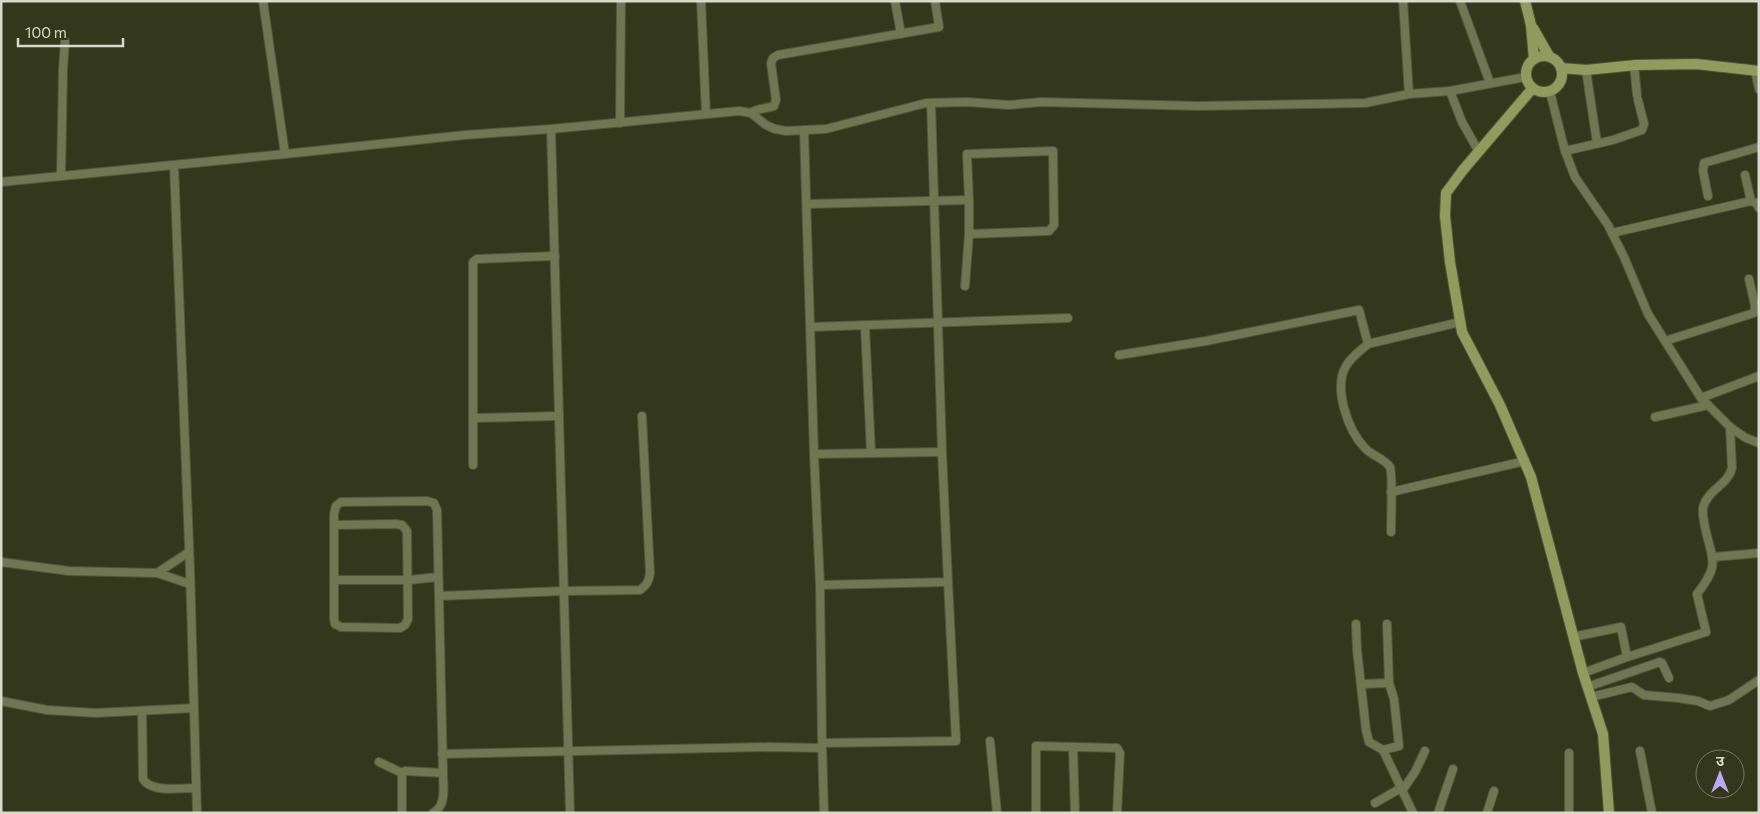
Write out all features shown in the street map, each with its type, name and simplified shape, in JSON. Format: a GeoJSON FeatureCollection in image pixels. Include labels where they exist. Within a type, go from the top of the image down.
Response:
{"type":"FeatureCollection","features":[{"type":"Feature","properties":{"kind":"street"},"geometry":{"type":"LineString","coordinates":[[263,1],[285,154]]}},
{"type":"Feature","properties":{"kind":"street"},"geometry":{"type":"LineString","coordinates":[[620,123],[621,1]]}},
{"type":"Feature","properties":{"kind":"street"},"geometry":{"type":"LineString","coordinates":[[701,1],[706,114]]}},
{"type":"Feature","properties":{"kind":"street"},"geometry":{"type":"LineString","coordinates":[[895,1],[901,34]]}},
{"type":"Feature","properties":{"kind":"street"},"geometry":{"type":"LineString","coordinates":[[1,182],[465,135],[620,123],[739,111],[751,112],[767,109],[774,106],[776,100],[771,63],[778,54],[939,27],[934,1]]}},
{"type":"Feature","properties":{"kind":"street"},"geometry":{"type":"LineString","coordinates":[[1403,1],[1409,94]]}},
{"type":"Feature","properties":{"kind":"street"},"geometry":{"type":"LineString","coordinates":[[1460,1],[1490,83]]}},
{"type":"Feature","properties":{"kind":"street"},"geometry":{"type":"LineString","coordinates":[[1525,1],[1531,25],[1534,58]]}},
{"type":"Feature","properties":{"kind":"street"},"geometry":{"type":"LineString","coordinates":[[1531,25],[1549,56],[1562,68],[1586,70],[1634,65],[1696,64],[1757,71],[1759,88]]}},
{"type":"Feature","properties":{"kind":"street"},"geometry":{"type":"LineString","coordinates":[[61,176],[65,41]]}},
{"type":"Feature","properties":{"kind":"street"},"geometry":{"type":"LineString","coordinates":[[1549,56],[1534,58],[1527,67],[1526,77],[1532,89],[1539,92],[1550,92],[1561,81],[1562,68]]}},
{"type":"Feature","properties":{"kind":"street"},"geometry":{"type":"LineString","coordinates":[[1565,151],[1613,140],[1644,128],[1637,98],[1634,65]]}},
{"type":"Feature","properties":{"kind":"street"},"geometry":{"type":"LineString","coordinates":[[1586,70],[1597,143]]}},
{"type":"Feature","properties":{"kind":"street"},"geometry":{"type":"LineString","coordinates":[[751,112],[766,125],[786,131],[826,129],[932,103],[967,102],[1009,105],[1041,102],[1198,106],[1365,103],[1409,94],[1450,90],[1526,77]]}},
{"type":"Feature","properties":{"kind":"street"},"geometry":{"type":"LineString","coordinates":[[1532,89],[1446,193],[1445,216],[1462,332],[1500,405],[1525,462],[1583,673],[1603,734],[1609,813]]}},
{"type":"Feature","properties":{"kind":"street"},"geometry":{"type":"LineString","coordinates":[[1450,90],[1459,115],[1479,152]]}},
{"type":"Feature","properties":{"kind":"street"},"geometry":{"type":"LineString","coordinates":[[1550,92],[1565,151],[1575,178],[1612,233],[1648,314],[1701,398],[1730,427],[1746,438],[1759,443]]}},
{"type":"Feature","properties":{"kind":"street"},"geometry":{"type":"LineString","coordinates":[[442,754],[822,746],[956,740],[942,452],[932,103]]}},
{"type":"Feature","properties":{"kind":"street"},"geometry":{"type":"LineString","coordinates":[[551,129],[570,813]]}},
{"type":"Feature","properties":{"kind":"street"},"geometry":{"type":"LineString","coordinates":[[804,130],[820,585],[824,813]]}},
{"type":"Feature","properties":{"kind":"street"},"geometry":{"type":"LineString","coordinates":[[1708,196],[1703,171],[1704,163],[1759,146]]}},
{"type":"Feature","properties":{"kind":"street"},"geometry":{"type":"LineString","coordinates":[[965,286],[969,234],[967,154],[1053,151],[1054,225],[1049,232],[969,234]]}},
{"type":"Feature","properties":{"kind":"street"},"geometry":{"type":"LineString","coordinates":[[174,165],[197,813]]}},
{"type":"Feature","properties":{"kind":"street"},"geometry":{"type":"LineString","coordinates":[[1745,175],[1751,201]]}},
{"type":"Feature","properties":{"kind":"street"},"geometry":{"type":"LineString","coordinates":[[807,204],[969,200]]}},
{"type":"Feature","properties":{"kind":"street"},"geometry":{"type":"LineString","coordinates":[[1612,233],[1751,201],[1756,203],[1759,208]]}},
{"type":"Feature","properties":{"kind":"street"},"geometry":{"type":"LineString","coordinates":[[473,465],[473,262],[476,259],[555,256]]}},
{"type":"Feature","properties":{"kind":"street"},"geometry":{"type":"LineString","coordinates":[[1665,341],[1754,313],[1755,306],[1749,278]]}},
{"type":"Feature","properties":{"kind":"street"},"geometry":{"type":"LineString","coordinates":[[1119,355],[1206,341],[1359,310],[1368,344]]}},
{"type":"Feature","properties":{"kind":"street"},"geometry":{"type":"LineString","coordinates":[[811,327],[1068,318]]}},
{"type":"Feature","properties":{"kind":"street"},"geometry":{"type":"LineString","coordinates":[[1391,532],[1391,469],[1384,461],[1365,448],[1354,433],[1341,392],[1341,375],[1346,364],[1368,344],[1460,322]]}},
{"type":"Feature","properties":{"kind":"street"},"geometry":{"type":"LineString","coordinates":[[865,326],[872,453]]}},
{"type":"Feature","properties":{"kind":"street"},"geometry":{"type":"LineString","coordinates":[[1701,398],[1759,376]]}},
{"type":"Feature","properties":{"kind":"street"},"geometry":{"type":"LineString","coordinates":[[1655,417],[1708,405]]}},
{"type":"Feature","properties":{"kind":"street"},"geometry":{"type":"LineString","coordinates":[[473,418],[559,416]]}},
{"type":"Feature","properties":{"kind":"street"},"geometry":{"type":"LineString","coordinates":[[439,596],[640,590],[649,581],[642,416]]}},
{"type":"Feature","properties":{"kind":"street"},"geometry":{"type":"LineString","coordinates":[[1583,673],[1626,657],[1706,632],[1698,594],[1710,578],[1714,558],[1707,535],[1703,508],[1706,499],[1731,474],[1730,427]]}},
{"type":"Feature","properties":{"kind":"street"},"geometry":{"type":"LineString","coordinates":[[814,454],[942,452]]}},
{"type":"Feature","properties":{"kind":"street"},"geometry":{"type":"LineString","coordinates":[[1391,492],[1525,462]]}},
{"type":"Feature","properties":{"kind":"street"},"geometry":{"type":"LineString","coordinates":[[334,525],[395,524],[402,525],[407,531],[408,619],[405,625],[400,628],[341,627],[336,624],[334,620],[334,525],[335,509],[342,502],[427,501],[434,503],[437,510],[443,773],[442,802],[440,808],[433,813]]}},
{"type":"Feature","properties":{"kind":"street"},"geometry":{"type":"LineString","coordinates":[[157,573],[189,552]]}},
{"type":"Feature","properties":{"kind":"street"},"geometry":{"type":"LineString","coordinates":[[1714,558],[1759,553]]}},
{"type":"Feature","properties":{"kind":"street"},"geometry":{"type":"LineString","coordinates":[[1,562],[69,571],[157,573],[190,584]]}},
{"type":"Feature","properties":{"kind":"street"},"geometry":{"type":"LineString","coordinates":[[334,580],[409,580],[438,577]]}},
{"type":"Feature","properties":{"kind":"street"},"geometry":{"type":"LineString","coordinates":[[820,585],[948,582]]}},
{"type":"Feature","properties":{"kind":"street"},"geometry":{"type":"LineString","coordinates":[[1356,624],[1357,650],[1369,742],[1383,750],[1413,813]]}},
{"type":"Feature","properties":{"kind":"street"},"geometry":{"type":"LineString","coordinates":[[1383,750],[1399,746],[1394,700],[1389,683],[1387,624]]}},
{"type":"Feature","properties":{"kind":"street"},"geometry":{"type":"LineString","coordinates":[[1573,637],[1620,627],[1626,657]]}},
{"type":"Feature","properties":{"kind":"street"},"geometry":{"type":"LineString","coordinates":[[1589,692],[1660,662],[1669,678]]}},
{"type":"Feature","properties":{"kind":"street"},"geometry":{"type":"LineString","coordinates":[[1589,692],[1632,687],[1644,695],[1678,698],[1710,706],[1729,700],[1759,680]]}},
{"type":"Feature","properties":{"kind":"street"},"geometry":{"type":"LineString","coordinates":[[1361,684],[1389,683]]}},
{"type":"Feature","properties":{"kind":"street"},"geometry":{"type":"LineString","coordinates":[[1,701],[47,710],[96,713],[194,708]]}},
{"type":"Feature","properties":{"kind":"street"},"geometry":{"type":"LineString","coordinates":[[142,711],[143,779],[146,785],[154,788],[196,788]]}},
{"type":"Feature","properties":{"kind":"street"},"geometry":{"type":"LineString","coordinates":[[990,741],[997,813]]}},
{"type":"Feature","properties":{"kind":"street"},"geometry":{"type":"LineString","coordinates":[[1036,813],[1036,746],[1113,747],[1120,750],[1117,813]]}},
{"type":"Feature","properties":{"kind":"street"},"geometry":{"type":"LineString","coordinates":[[1074,747],[1075,813]]}},
{"type":"Feature","properties":{"kind":"street"},"geometry":{"type":"LineString","coordinates":[[1640,751],[1652,813]]}},
{"type":"Feature","properties":{"kind":"street"},"geometry":{"type":"LineString","coordinates":[[1375,803],[1402,789],[1415,772],[1425,752]]}},
{"type":"Feature","properties":{"kind":"street"},"geometry":{"type":"LineString","coordinates":[[1569,753],[1569,813]]}},
{"type":"Feature","properties":{"kind":"street"},"geometry":{"type":"LineString","coordinates":[[379,762],[402,773],[443,773]]}},
{"type":"Feature","properties":{"kind":"street"},"geometry":{"type":"LineString","coordinates":[[1438,813],[1453,769]]}},
{"type":"Feature","properties":{"kind":"street"},"geometry":{"type":"LineString","coordinates":[[402,773],[402,813]]}},
{"type":"Feature","properties":{"kind":"street"},"geometry":{"type":"LineString","coordinates":[[1487,813],[1494,791]]}}]}
